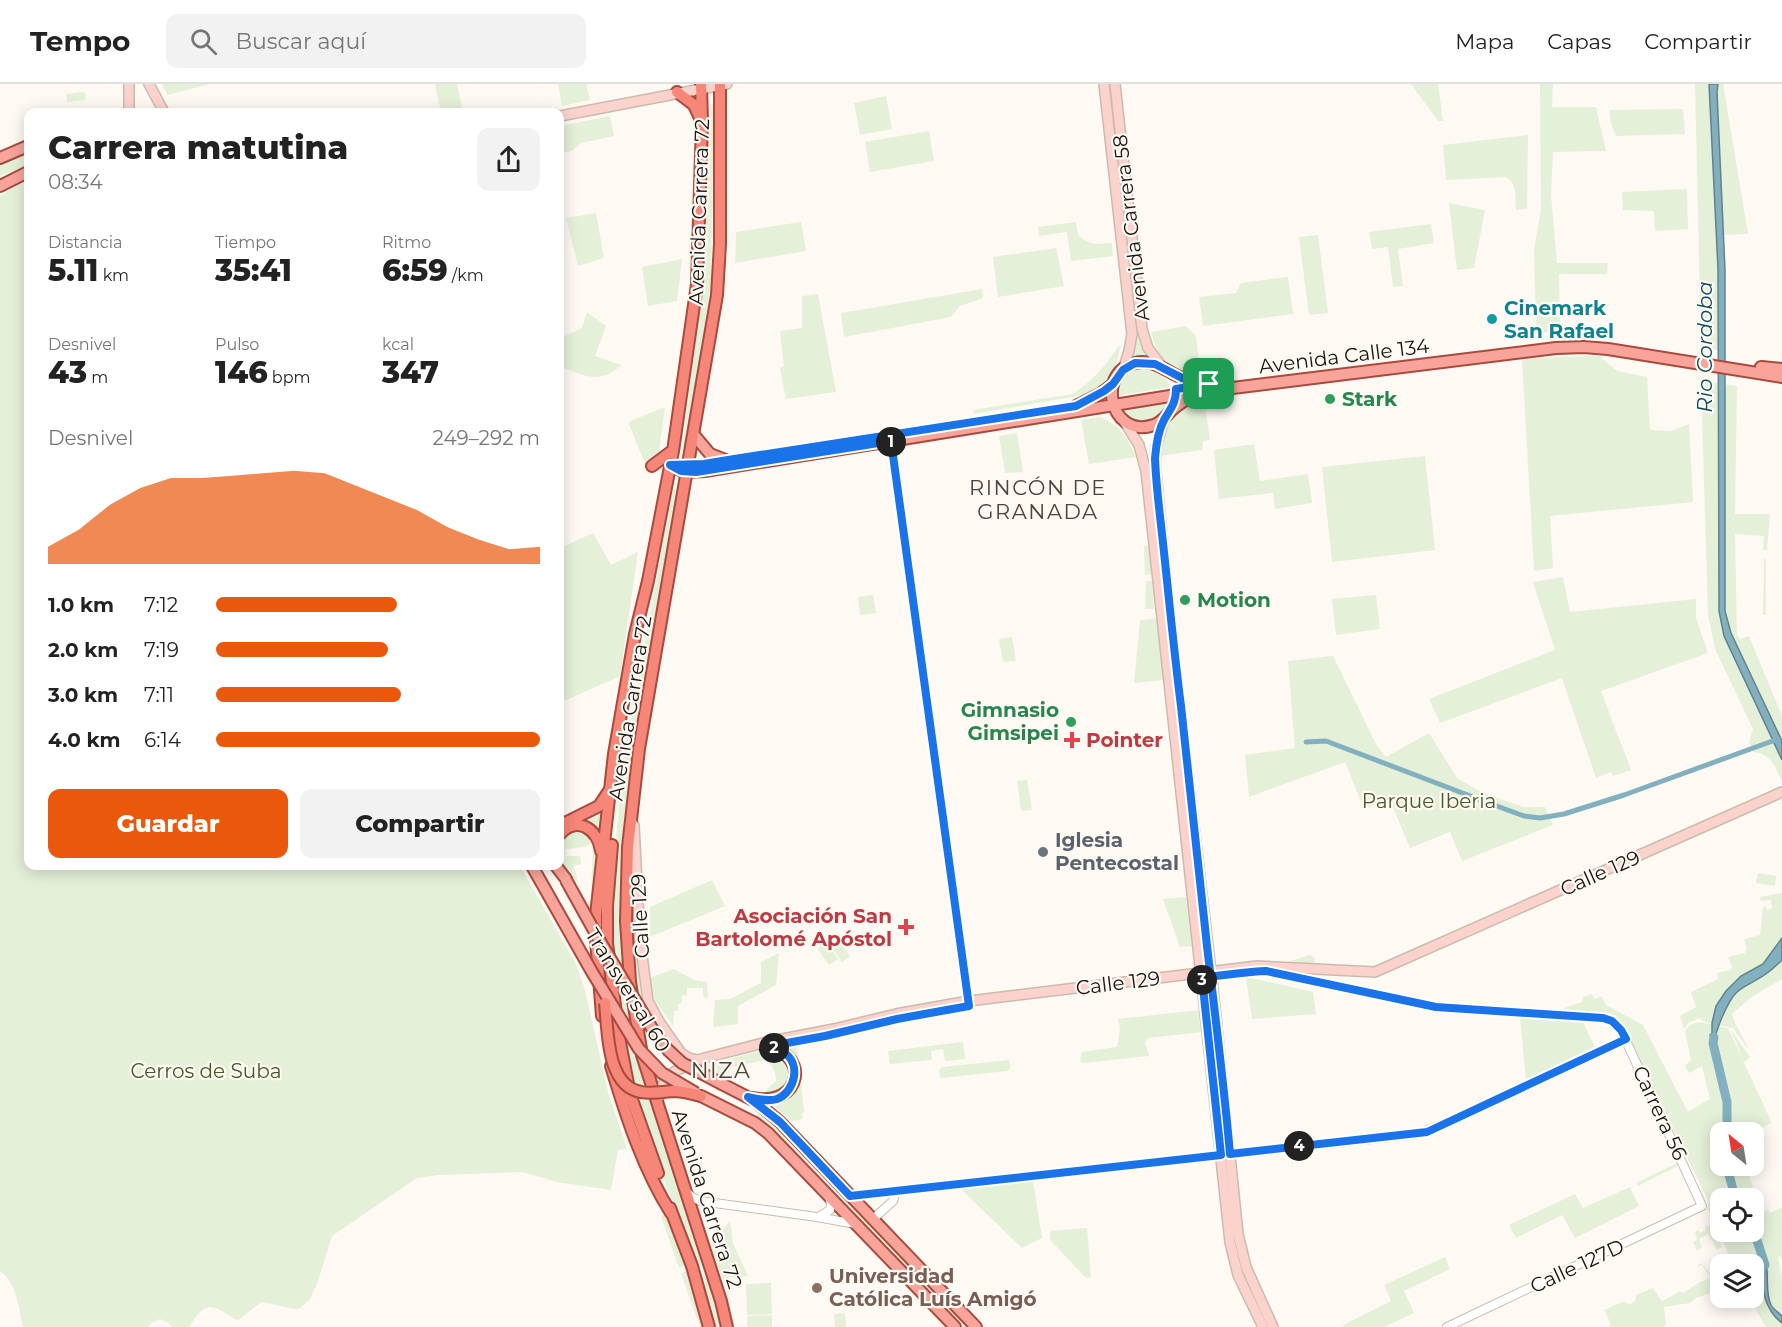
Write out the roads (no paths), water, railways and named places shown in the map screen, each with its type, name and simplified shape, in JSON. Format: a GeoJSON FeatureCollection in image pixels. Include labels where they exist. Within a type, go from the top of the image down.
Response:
{"type":"FeatureCollection","features":[{"type":"Feature","properties":{"kind":"highway","name":"Avenida Carrera 72"},"geometry":{"type":"LineString","coordinates":[[720,84],[718,283],[694,435],[639,747],[627,867],[627,954],[642,1055],[727,1327]]}},
{"type":"Feature","properties":{"kind":"highway","name":"Avenida Carrera 72"},"geometry":{"type":"LineString","coordinates":[[671,1213],[660,1196],[651,1175],[608,1057],[596,950],[596,915],[611,782],[635,634],[648,581],[673,451],[697,284],[701,86]]}},
{"type":"Feature","properties":{"kind":"highway"},"geometry":{"type":"LineString","coordinates":[[677,92],[694,105],[702,122]]}},
{"type":"Feature","properties":{"kind":"highway"},"geometry":{"type":"LineString","coordinates":[[652,466],[673,451]]}},
{"type":"Feature","properties":{"kind":"highway","name":"Avenida Carrera 72"},"geometry":{"type":"LineString","coordinates":[[648,581],[642,634],[618,774],[607,892],[607,943],[619,1037],[630,1094],[697,1282],[710,1327]]}},
{"type":"Feature","properties":{"kind":"highway"},"geometry":{"type":"LineString","coordinates":[[564,823],[600,806],[611,782]]}},
{"type":"Feature","properties":{"kind":"highway"},"geometry":{"type":"LineString","coordinates":[[632,807],[633,940],[637,986],[646,1020]]}},
{"type":"Feature","properties":{"kind":"highway"},"geometry":{"type":"LineString","coordinates":[[564,831],[570,826],[581,825],[590,828],[599,841],[602,867]]}},
{"type":"Feature","properties":{"kind":"highway"},"geometry":{"type":"LineString","coordinates":[[529,870],[602,1000],[616,1072],[627,1086],[641,1092],[675,1091],[706,1098]]}},
{"type":"Feature","properties":{"kind":"highway"},"geometry":{"type":"LineString","coordinates":[[697,1282],[702,1272],[708,1272],[713,1278]]}},
{"type":"Feature","properties":{"kind":"main road"},"geometry":{"type":"LineString","coordinates":[[129,84],[129,108]]}},
{"type":"Feature","properties":{"kind":"main road"},"geometry":{"type":"LineString","coordinates":[[149,84],[162,108]]}},
{"type":"Feature","properties":{"kind":"main road"},"geometry":{"type":"LineString","coordinates":[[564,115],[701,86],[728,84]]}},
{"type":"Feature","properties":{"kind":"main road","name":"Avenida Carrera 58"},"geometry":{"type":"LineString","coordinates":[[1104,84],[1132,334],[1123,370]]}},
{"type":"Feature","properties":{"kind":"main road","name":"Avenida Carrera 58"},"geometry":{"type":"LineString","coordinates":[[1115,84],[1142,329],[1148,348],[1163,369]]}},
{"type":"Feature","properties":{"kind":"main road"},"geometry":{"type":"LineString","coordinates":[[0,158],[24,148]]}},
{"type":"Feature","properties":{"kind":"main road"},"geometry":{"type":"LineString","coordinates":[[0,186],[24,174]]}},
{"type":"Feature","properties":{"kind":"main road","name":"Avenida Calle 134"},"geometry":{"type":"LineString","coordinates":[[670,465],[678,470],[728,460],[1112,404],[1209,384],[1573,341],[1608,343],[1782,377]]}},
{"type":"Feature","properties":{"kind":"main road","name":"Avenida Calle 134"},"geometry":{"type":"LineString","coordinates":[[1176,392],[1198,392],[1556,348],[1608,349],[1713,363]]}},
{"type":"Feature","properties":{"kind":"main road"},"geometry":{"type":"LineString","coordinates":[[1081,408],[1113,384],[1123,370],[1135,363],[1155,364],[1190,381],[1209,384]]}},
{"type":"Feature","properties":{"kind":"main road","name":"Avenida Calle 134"},"geometry":{"type":"LineString","coordinates":[[1731,366],[1782,369]]}},
{"type":"Feature","properties":{"kind":"main road"},"geometry":{"type":"LineString","coordinates":[[1163,369],[1173,380],[1176,392],[1156,447],[1155,462],[1225,1154],[1230,1242],[1234,1263],[1263,1327]]}},
{"type":"Feature","properties":{"kind":"main road"},"geometry":{"type":"LineString","coordinates":[[1113,384],[1112,404],[1139,445],[1146,471],[1166,672],[1206,975]]}},
{"type":"Feature","properties":{"kind":"main road"},"geometry":{"type":"LineString","coordinates":[[1081,408],[1101,412],[1139,426],[1156,424],[1198,392]]}},
{"type":"Feature","properties":{"kind":"main road","name":"Avenida Calle 134"},"geometry":{"type":"LineString","coordinates":[[688,468],[705,471],[1081,408]]}},
{"type":"Feature","properties":{"kind":"main road"},"geometry":{"type":"LineString","coordinates":[[694,435],[710,454],[728,460]]}},
{"type":"Feature","properties":{"kind":"main road","name":"Calle 129"},"geometry":{"type":"LineString","coordinates":[[632,807],[646,989],[651,1007],[675,1045],[686,1056],[700,1060],[767,1042],[828,1031],[896,1014],[969,1004],[1267,966],[1375,972],[1782,792]]}},
{"type":"Feature","properties":{"kind":"main road","name":"Calle 129"},"geometry":{"type":"LineString","coordinates":[[1206,975],[1266,971],[1367,976],[1382,974],[1782,798]]}},
{"type":"Feature","properties":{"kind":"main road","name":"Transversal 60"},"geometry":{"type":"LineString","coordinates":[[534,870],[639,1049],[662,1073],[761,1127],[955,1327]]}},
{"type":"Feature","properties":{"kind":"main road","name":"Transversal 60"},"geometry":{"type":"LineString","coordinates":[[560,870],[646,1020],[674,1056],[682,1063],[748,1097],[780,1122],[976,1327]]}},
{"type":"Feature","properties":{"kind":"main road","name":"Calle 129"},"geometry":{"type":"LineString","coordinates":[[674,1071],[765,1047],[969,1004]]}},
{"type":"Feature","properties":{"kind":"main road"},"geometry":{"type":"LineString","coordinates":[[660,1111],[662,1085],[674,1071],[680,1059],[675,1045]]}},
{"type":"Feature","properties":{"kind":"main road"},"geometry":{"type":"LineString","coordinates":[[748,1097],[777,1099],[787,1092],[792,1084],[794,1069],[787,1054],[778,1049],[765,1047]]}},
{"type":"Feature","properties":{"kind":"main road"},"geometry":{"type":"LineString","coordinates":[[1225,1154],[1243,1258],[1273,1327]]}},
{"type":"Feature","properties":{"kind":"street"},"geometry":{"type":"LineString","coordinates":[[891,441],[969,1004]]}},
{"type":"Feature","properties":{"kind":"street","name":"Carrera 56"},"geometry":{"type":"LineString","coordinates":[[1266,971],[1436,1007],[1607,1019],[1618,1027],[1626,1039],[1701,1200]]}},
{"type":"Feature","properties":{"kind":"street"},"geometry":{"type":"LineString","coordinates":[[850,1196],[1427,1132],[1626,1039]]}},
{"type":"Feature","properties":{"kind":"street"},"geometry":{"type":"LineString","coordinates":[[686,1190],[700,1201],[817,1217],[857,1225]]}},
{"type":"Feature","properties":{"kind":"street"},"geometry":{"type":"LineString","coordinates":[[873,1219],[893,1201],[896,1191]]}},
{"type":"Feature","properties":{"kind":"street"},"geometry":{"type":"LineString","coordinates":[[817,1217],[830,1210],[828,1194]]}},
{"type":"Feature","properties":{"kind":"street","name":"Calle 127D"},"geometry":{"type":"LineString","coordinates":[[1447,1327],[1698,1208],[1702,1206],[1701,1200]]}},
{"type":"Feature","properties":{"kind":"street"},"geometry":{"type":"LineString","coordinates":[[692,1210],[694,1205],[700,1201]]}},
{"type":"Feature","properties":{"kind":"water"},"geometry":{"type":"Polygon","coordinates":[[[1709,84],[1718,84],[1725,270],[1725,611],[1731,633],[1782,741],[1782,760],[1724,636],[1719,611],[1718,269],[1709,84]]]}},
{"type":"Feature","properties":{"kind":"water"},"geometry":{"type":"Polygon","coordinates":[[[1782,938],[1782,960],[1767,974],[1738,991],[1729,1003],[1717,1031],[1714,1042],[1717,1045],[1712,1053],[1713,1045],[1710,1035],[1716,1006],[1726,991],[1741,976],[1763,964],[1782,938]]]}},
{"type":"Feature","properties":{"kind":"water"},"geometry":{"type":"Polygon","coordinates":[[[1764,1258],[1767,1267],[1769,1299],[1772,1306],[1782,1316],[1782,1323],[1775,1317],[1764,1295],[1764,1258]]]}},
{"type":"Feature","properties":{"kind":"waterway"},"geometry":{"type":"LineString","coordinates":[[1306,742],[1326,741],[1524,816],[1540,818],[1564,814],[1624,795],[1778,739]]}},
{"type":"Feature","properties":{"kind":"waterway"},"geometry":{"type":"LineString","coordinates":[[1714,1037],[1713,1043],[1727,1102],[1727,1122]]}},
{"type":"Feature","properties":{"kind":"waterway"},"geometry":{"type":"LineString","coordinates":[[1730,1176],[1732,1188]]}},
{"type":"Feature","properties":{"kind":"waterway"},"geometry":{"type":"LineString","coordinates":[[1758,1242],[1765,1265]]}},
{"type":"Feature","properties":{"kind":"place","name":"Cinemark San Rafael"},"geometry":{"type":"Point","coordinates":[1492,319]}},
{"type":"Feature","properties":{"kind":"place","name":"Stark"},"geometry":{"type":"Point","coordinates":[1330,399]}},
{"type":"Feature","properties":{"kind":"place","name":"Motion"},"geometry":{"type":"Point","coordinates":[1185,600]}},
{"type":"Feature","properties":{"kind":"place","name":"Gimnasio Gimsipei"},"geometry":{"type":"Point","coordinates":[1071,722]}},
{"type":"Feature","properties":{"kind":"place","name":"Pointer"},"geometry":{"type":"Point","coordinates":[1072,740]}},
{"type":"Feature","properties":{"kind":"place","name":"Iglesia Pentecostal"},"geometry":{"type":"Point","coordinates":[1043,852]}},
{"type":"Feature","properties":{"kind":"place","name":"Asociación San Bartolomé Apóstol"},"geometry":{"type":"Point","coordinates":[906,927]}},
{"type":"Feature","properties":{"kind":"place","name":"Universidad Católica Luís Amigó"},"geometry":{"type":"Point","coordinates":[817,1288]}},
{"type":"Feature","properties":{"kind":"district","name":"RINCÓN DE GRANADA"},"geometry":{"type":"Point","coordinates":[1038,500]}},
{"type":"Feature","properties":{"kind":"district","name":"NIZA"},"geometry":{"type":"Point","coordinates":[721,1070]}},
{"type":"Feature","properties":{"kind":"water label","name":"Rio Cordoba"},"geometry":{"type":"Point","coordinates":[1705,347]}},
{"type":"Feature","properties":{"kind":"park label","name":"Parque Iberia"},"geometry":{"type":"Point","coordinates":[1429,801]}},
{"type":"Feature","properties":{"kind":"park label","name":"Cerros de Suba"},"geometry":{"type":"Point","coordinates":[206,1071]}}]}
